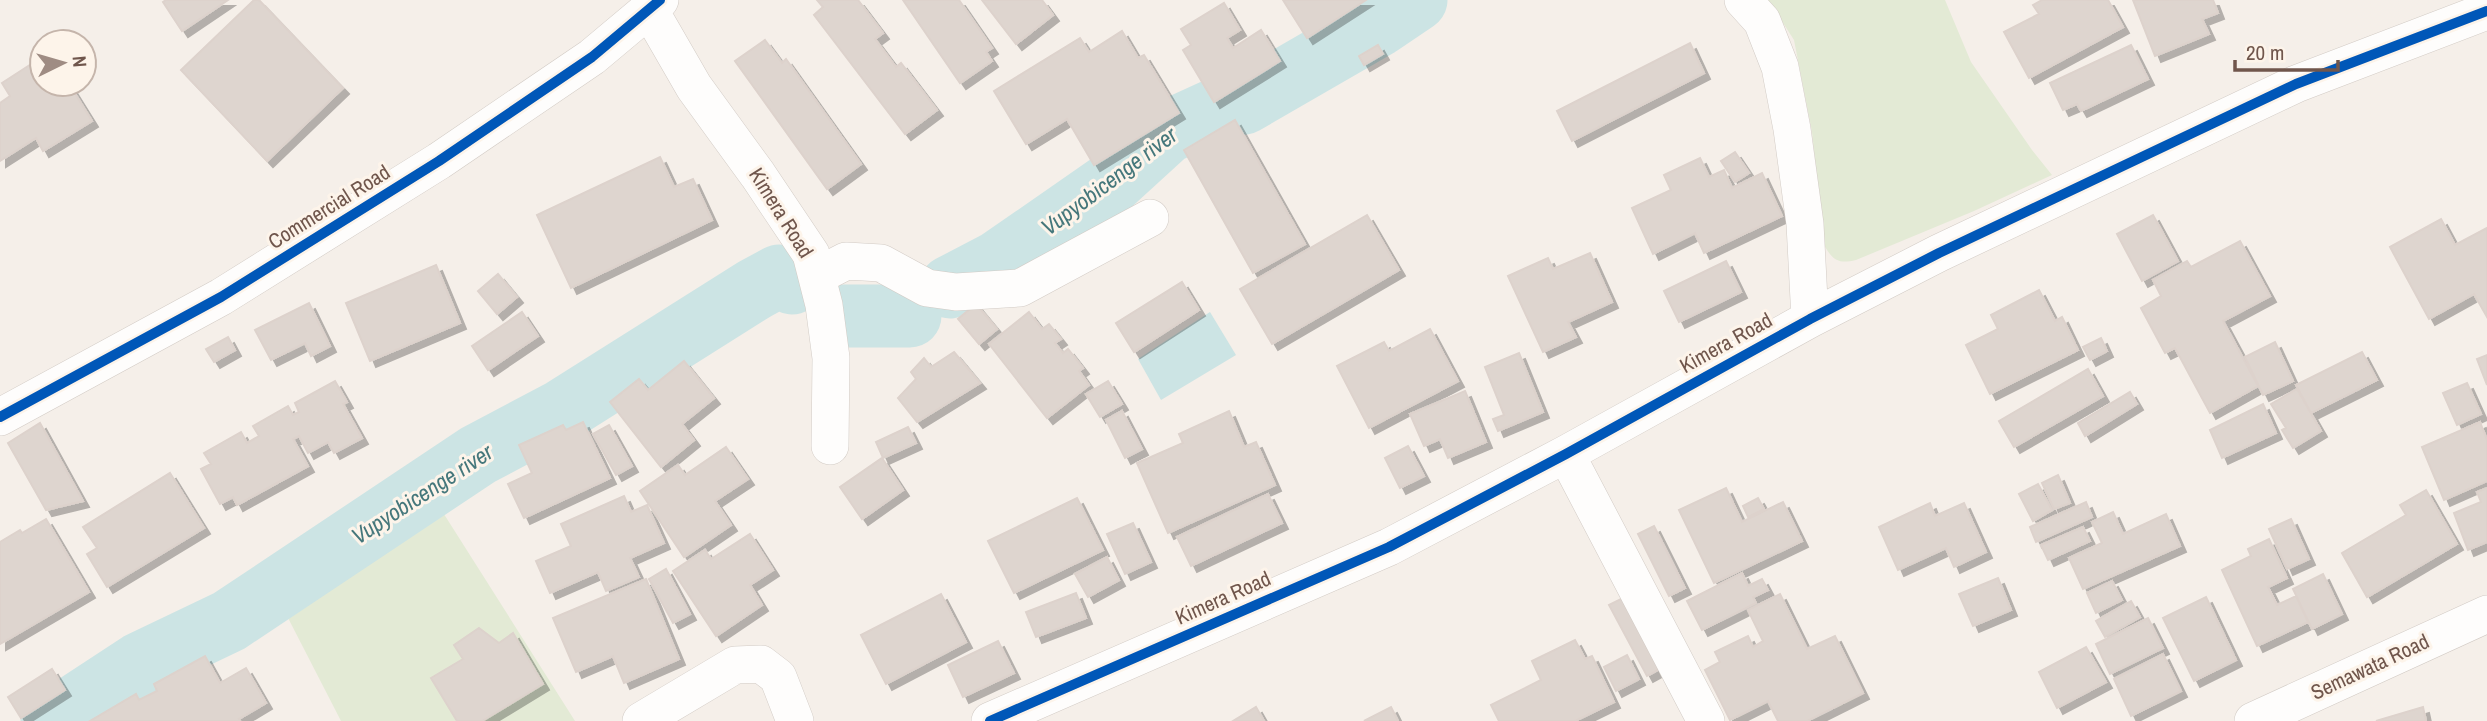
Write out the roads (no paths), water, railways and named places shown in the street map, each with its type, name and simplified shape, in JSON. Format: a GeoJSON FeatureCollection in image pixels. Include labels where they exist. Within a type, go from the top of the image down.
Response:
{"type":"FeatureCollection","features":[{"type":"Feature","properties":{"kind":"street"},"geometry":{"type":"LineString","coordinates":[[1743,0],[1762,21],[1780,67],[1792,129],[1805,224],[1810,318]]}},
{"type":"Feature","properties":{"kind":"street","name":"Kimera Road"},"geometry":{"type":"LineString","coordinates":[[655,4],[694,87],[811,254],[824,305],[831,358],[830,446]]}},
{"type":"Feature","properties":{"kind":"street","name":"Commercial Road"},"geometry":{"type":"LineString","coordinates":[[0,417],[221,297],[439,161],[592,57],[655,4]]}},
{"type":"Feature","properties":{"kind":"street","name":"Kimera Road"},"geometry":{"type":"LineString","coordinates":[[990,721],[1389,547],[1566,454],[1810,318],[1940,253],[2296,84],[2487,11]]}},
{"type":"Feature","properties":{"kind":"street"},"geometry":{"type":"LineString","coordinates":[[817,276],[846,261],[881,263],[927,288],[956,292],[1020,288],[1150,218]]}},
{"type":"Feature","properties":{"kind":"street"},"geometry":{"type":"LineString","coordinates":[[1566,454],[1706,721]]}},
{"type":"Feature","properties":{"kind":"street","name":"Semawata Road"},"geometry":{"type":"LineString","coordinates":[[2253,721],[2487,614]]}},
{"type":"Feature","properties":{"kind":"street"},"geometry":{"type":"LineString","coordinates":[[641,721],[735,665],[761,664],[778,677],[795,721]]}},
{"type":"Feature","properties":{"kind":"water"},"geometry":{"type":"Polygon","coordinates":[[[1210,312],[1236,355],[1161,400],[1138,359],[1210,312]]]}},
{"type":"Feature","properties":{"kind":"waterway","name":"Vupyobicenge river"},"geometry":{"type":"LineString","coordinates":[[950,287],[998,262],[1109,185],[1167,132],[1224,106],[1244,103],[1379,25],[1416,0]]}},
{"type":"Feature","properties":{"kind":"waterway","name":"Vupyobicenge river"},"geometry":{"type":"LineString","coordinates":[[52,721],[139,664],[229,621],[478,455],[563,410],[755,289],[779,276],[792,283]]}},
{"type":"Feature","properties":{"kind":"waterway","name":"Vupyobicenge river"},"geometry":{"type":"LineString","coordinates":[[844,316],[910,316]]}}]}
